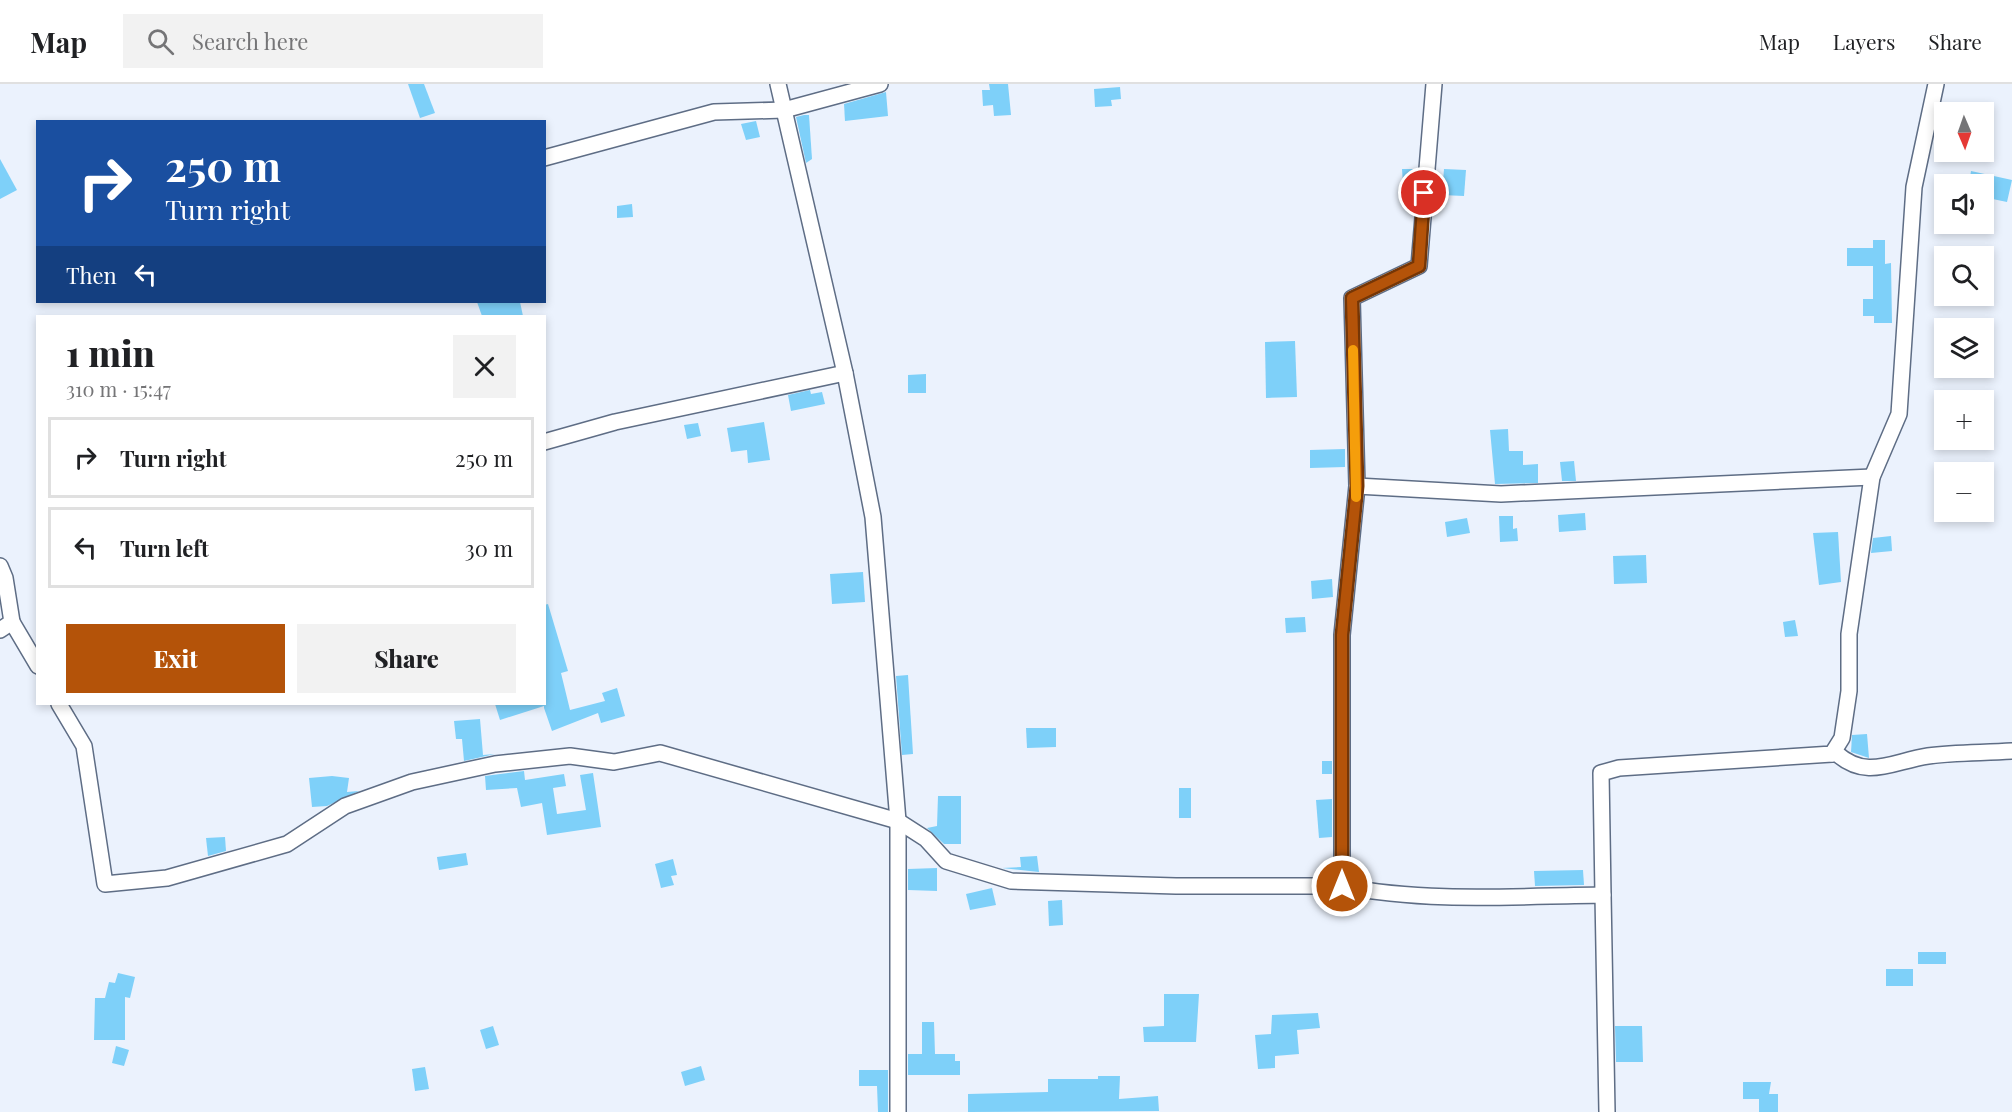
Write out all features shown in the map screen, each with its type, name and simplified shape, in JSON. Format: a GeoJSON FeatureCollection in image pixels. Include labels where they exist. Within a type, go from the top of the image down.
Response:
{"type":"FeatureCollection","features":[{"type":"Feature","properties":{"kind":"street"},"geometry":{"type":"LineString","coordinates":[[778,84],[845,373],[873,517],[898,821],[898,1112]]}},
{"type":"Feature","properties":{"kind":"street"},"geometry":{"type":"LineString","coordinates":[[546,157],[714,112],[784,110],[880,84]]}},
{"type":"Feature","properties":{"kind":"street"},"geometry":{"type":"LineString","coordinates":[[1342,886],[1342,635],[1357,486],[1352,298],[1419,266],[1434,84]]}},
{"type":"Feature","properties":{"kind":"street"},"geometry":{"type":"LineString","coordinates":[[1832,754],[1842,738],[1849,691],[1849,634],[1872,477],[1899,414],[1914,187],[1936,84]]}},
{"type":"Feature","properties":{"kind":"street"},"geometry":{"type":"LineString","coordinates":[[546,441],[615,422],[845,373]]}},
{"type":"Feature","properties":{"kind":"street"},"geometry":{"type":"LineString","coordinates":[[1357,486],[1501,494],[1872,477]]}},
{"type":"Feature","properties":{"kind":"street"},"geometry":{"type":"LineString","coordinates":[[0,566],[5,578],[6,626],[36,664]]}},
{"type":"Feature","properties":{"kind":"street"},"geometry":{"type":"LineString","coordinates":[[60,705],[84,746],[105,884],[167,878],[287,844],[345,806],[412,782],[495,764],[570,756],[614,762],[660,753],[898,821],[926,839],[946,861],[1011,881],[1176,886],[1342,886],[1369,891],[1443,897],[1603,896]]}},
{"type":"Feature","properties":{"kind":"street"},"geometry":{"type":"LineString","coordinates":[[1607,1112],[1601,773],[1619,768],[1836,753],[1849,765],[1882,768],[1928,756],[2012,751]]}},
{"type":"Feature","properties":{"kind":"building"},"geometry":{"type":"Polygon","coordinates":[[[408,84],[424,84],[435,113],[420,118],[408,84]]]}},
{"type":"Feature","properties":{"kind":"building"},"geometry":{"type":"Polygon","coordinates":[[[989,84],[1008,84],[1011,115],[994,116],[993,105],[983,106],[982,90],[990,90],[989,84]]]}},
{"type":"Feature","properties":{"kind":"building"},"geometry":{"type":"Polygon","coordinates":[[[1120,87],[1121,99],[1111,100],[1112,106],[1095,107],[1094,89],[1120,87]]]}},
{"type":"Feature","properties":{"kind":"building"},"geometry":{"type":"Polygon","coordinates":[[[886,92],[888,116],[845,121],[844,104],[886,92]]]}},
{"type":"Feature","properties":{"kind":"building"},"geometry":{"type":"Polygon","coordinates":[[[809,115],[812,159],[806,163],[796,117],[809,115]]]}},
{"type":"Feature","properties":{"kind":"building"},"geometry":{"type":"Polygon","coordinates":[[[756,121],[760,137],[746,140],[741,124],[756,121]]]}},
{"type":"Feature","properties":{"kind":"building"},"geometry":{"type":"Polygon","coordinates":[[[0,159],[17,190],[0,199],[0,159]]]}},
{"type":"Feature","properties":{"kind":"building"},"geometry":{"type":"Polygon","coordinates":[[[1402,169],[1414,169],[1415,186],[1403,186],[1402,169]]]}},
{"type":"Feature","properties":{"kind":"building"},"geometry":{"type":"Polygon","coordinates":[[[1444,169],[1466,170],[1464,196],[1442,195],[1444,169]]]}},
{"type":"Feature","properties":{"kind":"building"},"geometry":{"type":"Polygon","coordinates":[[[1994,176],[2012,180],[2007,202],[1994,199],[1994,176]]]}},
{"type":"Feature","properties":{"kind":"building"},"geometry":{"type":"Polygon","coordinates":[[[632,204],[633,217],[617,218],[617,206],[632,204]]]}},
{"type":"Feature","properties":{"kind":"building"},"geometry":{"type":"Polygon","coordinates":[[[1873,240],[1885,240],[1885,264],[1891,263],[1892,323],[1874,323],[1874,316],[1863,316],[1863,299],[1873,299],[1873,266],[1847,266],[1847,248],[1873,248],[1873,240]]]}},
{"type":"Feature","properties":{"kind":"building"},"geometry":{"type":"Polygon","coordinates":[[[477,303],[520,303],[523,315],[482,315],[477,303]]]}},
{"type":"Feature","properties":{"kind":"building"},"geometry":{"type":"Polygon","coordinates":[[[1295,341],[1297,397],[1266,398],[1265,342],[1295,341]]]}},
{"type":"Feature","properties":{"kind":"building"},"geometry":{"type":"Polygon","coordinates":[[[926,374],[926,393],[908,393],[908,375],[926,374]]]}},
{"type":"Feature","properties":{"kind":"building"},"geometry":{"type":"Polygon","coordinates":[[[810,390],[811,394],[822,392],[825,404],[791,411],[788,395],[810,390]]]}},
{"type":"Feature","properties":{"kind":"building"},"geometry":{"type":"Polygon","coordinates":[[[764,422],[770,460],[748,463],[747,450],[731,452],[727,428],[764,422]]]}},
{"type":"Feature","properties":{"kind":"building"},"geometry":{"type":"Polygon","coordinates":[[[698,423],[701,436],[687,439],[684,425],[698,423]]]}},
{"type":"Feature","properties":{"kind":"building"},"geometry":{"type":"Polygon","coordinates":[[[1508,429],[1509,451],[1523,451],[1523,465],[1538,464],[1538,483],[1495,484],[1490,430],[1508,429]]]}},
{"type":"Feature","properties":{"kind":"building"},"geometry":{"type":"Polygon","coordinates":[[[1345,449],[1345,467],[1310,468],[1310,450],[1345,449]]]}},
{"type":"Feature","properties":{"kind":"building"},"geometry":{"type":"Polygon","coordinates":[[[1574,461],[1576,481],[1562,481],[1560,462],[1574,461]]]}},
{"type":"Feature","properties":{"kind":"building"},"geometry":{"type":"Polygon","coordinates":[[[1585,513],[1586,530],[1559,532],[1558,515],[1585,513]]]}},
{"type":"Feature","properties":{"kind":"building"},"geometry":{"type":"Polygon","coordinates":[[[1499,516],[1513,516],[1513,529],[1517,528],[1518,541],[1500,542],[1499,516]]]}},
{"type":"Feature","properties":{"kind":"building"},"geometry":{"type":"Polygon","coordinates":[[[1467,518],[1470,533],[1447,537],[1445,522],[1467,518]]]}},
{"type":"Feature","properties":{"kind":"building"},"geometry":{"type":"Polygon","coordinates":[[[1838,532],[1841,582],[1819,585],[1813,533],[1838,532]]]}},
{"type":"Feature","properties":{"kind":"building"},"geometry":{"type":"Polygon","coordinates":[[[1891,536],[1892,551],[1871,553],[1873,538],[1891,536]]]}},
{"type":"Feature","properties":{"kind":"building"},"geometry":{"type":"Polygon","coordinates":[[[1646,555],[1647,583],[1614,584],[1613,556],[1646,555]]]}},
{"type":"Feature","properties":{"kind":"building"},"geometry":{"type":"Polygon","coordinates":[[[863,572],[865,602],[832,604],[830,574],[863,572]]]}},
{"type":"Feature","properties":{"kind":"building"},"geometry":{"type":"Polygon","coordinates":[[[1332,579],[1333,597],[1312,599],[1311,581],[1332,579]]]}},
{"type":"Feature","properties":{"kind":"building"},"geometry":{"type":"Polygon","coordinates":[[[546,604],[548,604],[568,671],[561,673],[570,710],[605,701],[602,693],[617,688],[625,716],[601,723],[598,713],[552,731],[544,708],[546,705],[546,604]]]}},
{"type":"Feature","properties":{"kind":"building"},"geometry":{"type":"Polygon","coordinates":[[[1305,617],[1306,632],[1286,633],[1285,618],[1305,617]]]}},
{"type":"Feature","properties":{"kind":"building"},"geometry":{"type":"Polygon","coordinates":[[[1795,620],[1798,636],[1785,637],[1783,622],[1795,620]]]}},
{"type":"Feature","properties":{"kind":"building"},"geometry":{"type":"Polygon","coordinates":[[[908,675],[913,754],[902,755],[896,676],[908,675]]]}},
{"type":"Feature","properties":{"kind":"building"},"geometry":{"type":"Polygon","coordinates":[[[495,705],[544,705],[544,706],[500,720],[495,705]]]}},
{"type":"Feature","properties":{"kind":"building"},"geometry":{"type":"Polygon","coordinates":[[[480,719],[483,755],[495,754],[464,761],[462,739],[456,739],[454,721],[480,719]]]}},
{"type":"Feature","properties":{"kind":"building"},"geometry":{"type":"Polygon","coordinates":[[[1026,728],[1056,728],[1056,747],[1027,748],[1026,728]]]}},
{"type":"Feature","properties":{"kind":"building"},"geometry":{"type":"Polygon","coordinates":[[[1867,734],[1869,758],[1851,752],[1852,735],[1867,734]]]}},
{"type":"Feature","properties":{"kind":"building"},"geometry":{"type":"Polygon","coordinates":[[[1322,761],[1332,761],[1332,774],[1322,774],[1322,761]]]}},
{"type":"Feature","properties":{"kind":"building"},"geometry":{"type":"Polygon","coordinates":[[[524,771],[525,780],[564,774],[566,786],[553,788],[557,814],[586,810],[580,775],[593,773],[601,827],[547,835],[542,803],[521,807],[517,788],[486,790],[485,776],[524,771]]]}},
{"type":"Feature","properties":{"kind":"building"},"geometry":{"type":"Polygon","coordinates":[[[332,776],[349,778],[347,792],[359,791],[327,806],[312,807],[309,778],[332,776]]]}},
{"type":"Feature","properties":{"kind":"building"},"geometry":{"type":"Polygon","coordinates":[[[1179,788],[1191,788],[1191,818],[1179,818],[1179,788]]]}},
{"type":"Feature","properties":{"kind":"building"},"geometry":{"type":"Polygon","coordinates":[[[938,796],[961,796],[961,844],[944,844],[927,828],[937,826],[938,796]]]}},
{"type":"Feature","properties":{"kind":"building"},"geometry":{"type":"Polygon","coordinates":[[[1332,799],[1332,837],[1319,838],[1316,800],[1332,799]]]}},
{"type":"Feature","properties":{"kind":"building"},"geometry":{"type":"Polygon","coordinates":[[[225,837],[226,851],[208,856],[206,838],[225,837]]]}},
{"type":"Feature","properties":{"kind":"building"},"geometry":{"type":"Polygon","coordinates":[[[466,853],[468,865],[439,870],[437,857],[466,853]]]}},
{"type":"Feature","properties":{"kind":"building"},"geometry":{"type":"Polygon","coordinates":[[[1037,856],[1039,872],[1002,868],[1021,867],[1020,857],[1037,856]]]}},
{"type":"Feature","properties":{"kind":"building"},"geometry":{"type":"Polygon","coordinates":[[[673,859],[677,875],[671,876],[674,885],[661,888],[655,864],[673,859]]]}},
{"type":"Feature","properties":{"kind":"building"},"geometry":{"type":"Polygon","coordinates":[[[937,868],[937,891],[908,890],[908,869],[937,868]]]}},
{"type":"Feature","properties":{"kind":"building"},"geometry":{"type":"Polygon","coordinates":[[[1583,870],[1584,885],[1535,886],[1534,871],[1583,870]]]}},
{"type":"Feature","properties":{"kind":"building"},"geometry":{"type":"Polygon","coordinates":[[[992,888],[996,905],[970,910],[966,894],[992,888]]]}},
{"type":"Feature","properties":{"kind":"building"},"geometry":{"type":"Polygon","coordinates":[[[1062,900],[1063,925],[1049,926],[1048,901],[1062,900]]]}},
{"type":"Feature","properties":{"kind":"building"},"geometry":{"type":"Polygon","coordinates":[[[1918,952],[1946,952],[1946,964],[1918,964],[1918,952]]]}},
{"type":"Feature","properties":{"kind":"building"},"geometry":{"type":"Polygon","coordinates":[[[1886,969],[1913,969],[1913,986],[1886,986],[1886,969]]]}},
{"type":"Feature","properties":{"kind":"building"},"geometry":{"type":"Polygon","coordinates":[[[118,973],[135,977],[130,998],[125,997],[125,1040],[94,1040],[95,998],[105,998],[109,982],[115,983],[118,973]]]}},
{"type":"Feature","properties":{"kind":"building"},"geometry":{"type":"Polygon","coordinates":[[[1164,994],[1199,994],[1196,1042],[1144,1042],[1143,1027],[1164,1026],[1164,994]]]}},
{"type":"Feature","properties":{"kind":"building"},"geometry":{"type":"Polygon","coordinates":[[[1318,1013],[1320,1028],[1297,1030],[1299,1054],[1275,1056],[1275,1068],[1258,1069],[1255,1035],[1271,1034],[1272,1015],[1318,1013]]]}},
{"type":"Feature","properties":{"kind":"building"},"geometry":{"type":"Polygon","coordinates":[[[922,1022],[934,1022],[935,1054],[955,1054],[955,1061],[960,1061],[960,1075],[908,1075],[908,1054],[922,1054],[922,1022]]]}},
{"type":"Feature","properties":{"kind":"building"},"geometry":{"type":"Polygon","coordinates":[[[493,1026],[499,1045],[486,1049],[480,1030],[493,1026]]]}},
{"type":"Feature","properties":{"kind":"building"},"geometry":{"type":"Polygon","coordinates":[[[1615,1026],[1642,1026],[1643,1062],[1616,1062],[1615,1026]]]}},
{"type":"Feature","properties":{"kind":"building"},"geometry":{"type":"Polygon","coordinates":[[[116,1046],[129,1050],[124,1066],[112,1063],[116,1046]]]}},
{"type":"Feature","properties":{"kind":"building"},"geometry":{"type":"Polygon","coordinates":[[[701,1066],[705,1080],[685,1086],[681,1072],[701,1066]]]}},
{"type":"Feature","properties":{"kind":"building"},"geometry":{"type":"Polygon","coordinates":[[[425,1067],[429,1089],[415,1091],[412,1069],[425,1067]]]}},
{"type":"Feature","properties":{"kind":"building"},"geometry":{"type":"Polygon","coordinates":[[[859,1070],[888,1070],[888,1112],[878,1112],[877,1086],[859,1086],[859,1070]]]}},
{"type":"Feature","properties":{"kind":"building"},"geometry":{"type":"Polygon","coordinates":[[[1098,1076],[1120,1076],[1119,1099],[1158,1096],[1159,1111],[968,1112],[968,1094],[1048,1092],[1048,1079],[1098,1079],[1098,1076]]]}},
{"type":"Feature","properties":{"kind":"building"},"geometry":{"type":"Polygon","coordinates":[[[1743,1082],[1771,1082],[1769,1094],[1778,1094],[1778,1112],[1759,1112],[1759,1099],[1743,1099],[1743,1082]]]}},
{"type":"Feature","properties":{"kind":"slow traffic"},"geometry":{"type":"LineString","coordinates":[[1353,350],[1356,497]]}},
{"type":"Feature","properties":{"kind":"route"},"geometry":{"type":"LineString","coordinates":[[1342,886],[1342,635],[1357,486],[1352,298],[1419,266],[1424,193]]}}]}
